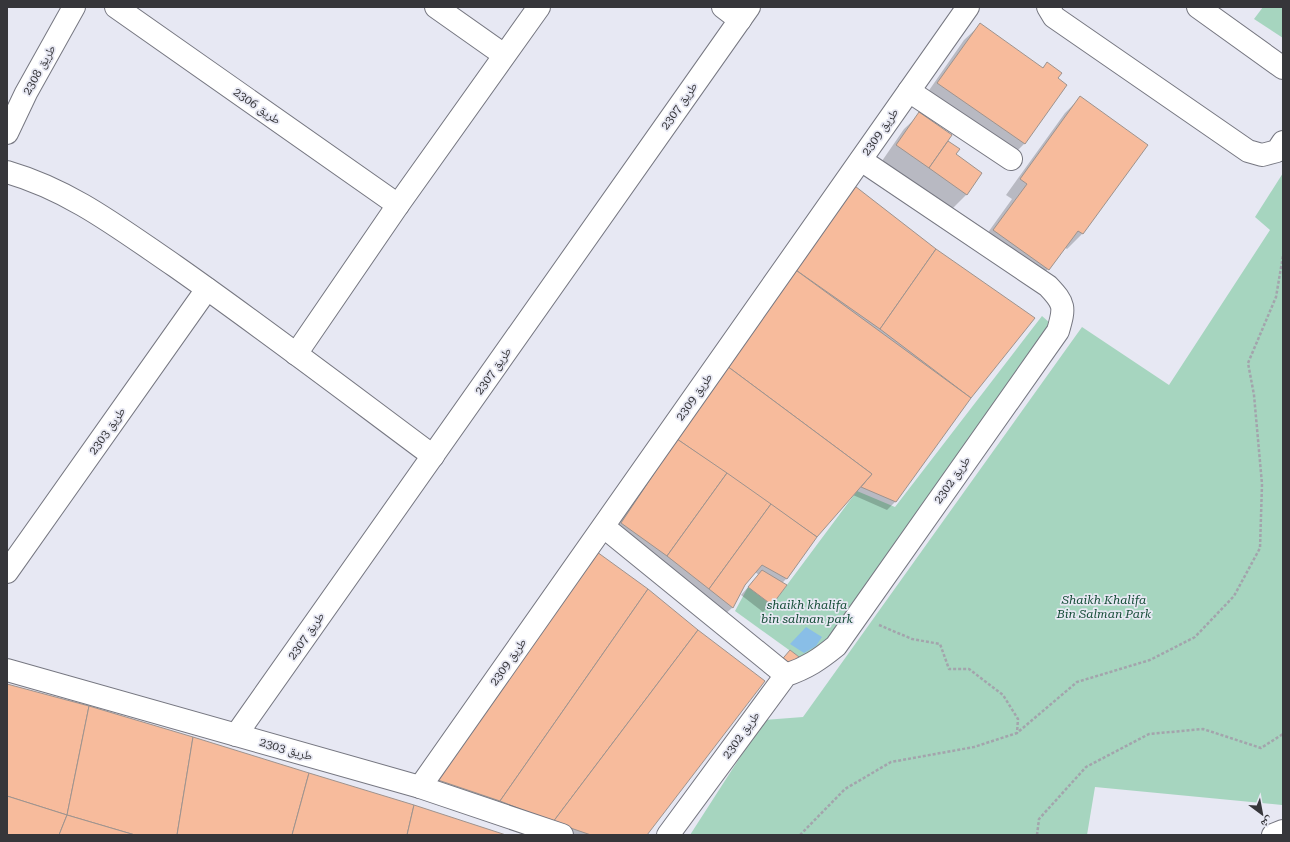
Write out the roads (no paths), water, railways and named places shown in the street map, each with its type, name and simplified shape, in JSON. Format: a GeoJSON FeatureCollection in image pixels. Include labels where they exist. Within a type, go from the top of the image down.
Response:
{"type":"FeatureCollection","features":[{"type":"Feature","properties":{"kind":"street","name":"طريق 2308"},"geometry":{"type":"LineString","coordinates":[[7,134],[26,93],[74,7]]}},
{"type":"Feature","properties":{"kind":"street","name":"طريق 2306"},"geometry":{"type":"LineString","coordinates":[[116,7],[398,205]]}},
{"type":"Feature","properties":{"kind":"street"},"geometry":{"type":"LineString","coordinates":[[436,7],[504,55]]}},
{"type":"Feature","properties":{"kind":"street"},"geometry":{"type":"LineString","coordinates":[[296,354],[398,205],[539,7]]}},
{"type":"Feature","properties":{"kind":"street","name":"طريق 2309"},"geometry":{"type":"LineString","coordinates":[[420,787],[968,7]]}},
{"type":"Feature","properties":{"kind":"street"},"geometry":{"type":"LineString","coordinates":[[1048,7],[1054,17],[1248,151],[1262,155],[1277,151],[1283,142]]}},
{"type":"Feature","properties":{"kind":"street"},"geometry":{"type":"LineString","coordinates":[[1198,7],[1283,68]]}},
{"type":"Feature","properties":{"kind":"street","name":"طريق 2307"},"geometry":{"type":"LineString","coordinates":[[236,735],[432,456],[737,11]]}},
{"type":"Feature","properties":{"kind":"street"},"geometry":{"type":"LineString","coordinates":[[909,92],[1011,159]]}},
{"type":"Feature","properties":{"kind":"street","name":"طريق 2302"},"geometry":{"type":"LineString","coordinates":[[668,835],[786,675],[802,670],[820,659],[836,646],[1058,331],[1063,314],[1060,299],[1048,286],[861,160]]}},
{"type":"Feature","properties":{"kind":"street"},"geometry":{"type":"LineString","coordinates":[[7,172],[25,177],[52,188],[78,201],[207,289],[432,456]]}},
{"type":"Feature","properties":{"kind":"street","name":"طريق 2303"},"geometry":{"type":"LineString","coordinates":[[7,572],[207,289]]}},
{"type":"Feature","properties":{"kind":"street"},"geometry":{"type":"LineString","coordinates":[[604,527],[786,675]]}},
{"type":"Feature","properties":{"kind":"street","name":"طريق 2303"},"geometry":{"type":"LineString","coordinates":[[7,670],[420,787],[562,835]]}},
{"type":"Feature","properties":{"kind":"street"},"geometry":{"type":"LineString","coordinates":[[1273,835],[1283,831]]}},
{"type":"Feature","properties":{"kind":"water"},"geometry":{"type":"Polygon","coordinates":[[[806,627],[822,637],[816,646],[804,653],[790,644],[806,627]]]}},
{"type":"Feature","properties":{"kind":"park label","name":"Shaikh Khalifa Bin Salman Park"},"geometry":{"type":"Point","coordinates":[1104,607]}},
{"type":"Feature","properties":{"kind":"park label","name":"shaikh khalifa bin salman park"},"geometry":{"type":"Point","coordinates":[807,612]}}]}
